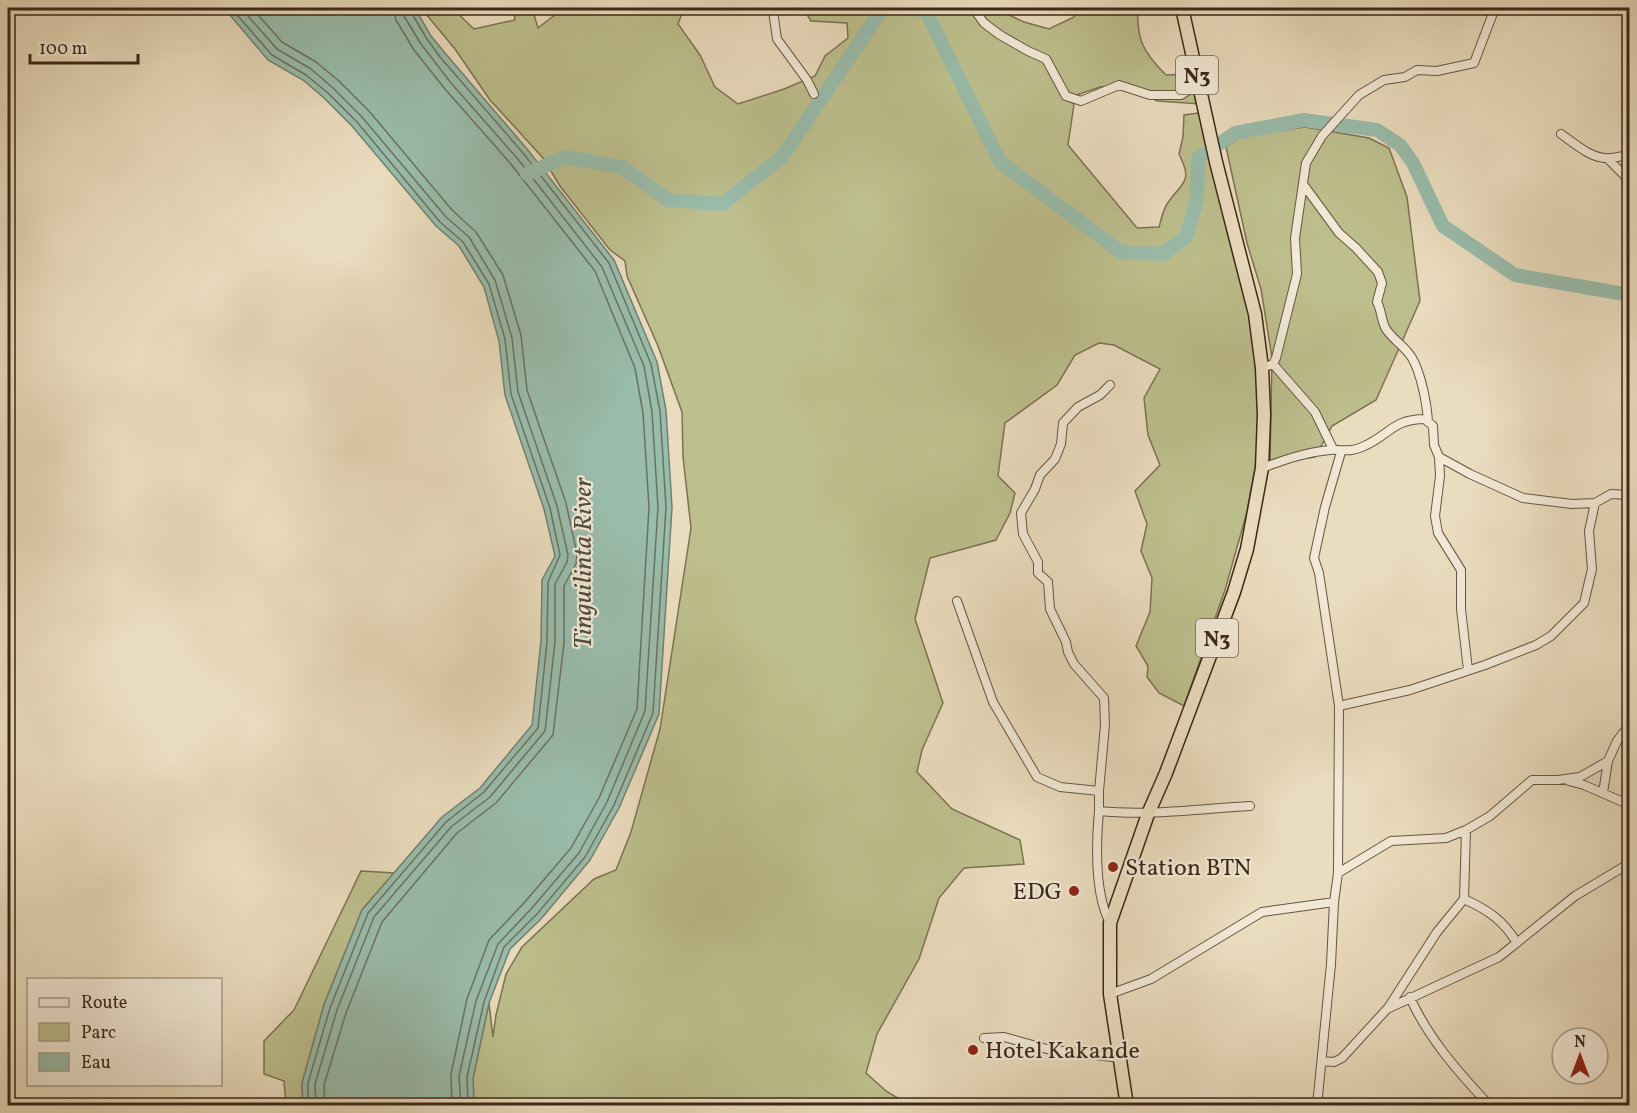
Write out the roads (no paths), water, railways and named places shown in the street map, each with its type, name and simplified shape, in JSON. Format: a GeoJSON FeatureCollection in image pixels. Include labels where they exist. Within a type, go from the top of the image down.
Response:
{"type":"FeatureCollection","features":[{"type":"Feature","properties":{"kind":"highway","name":"N3"},"geometry":{"type":"LineString","coordinates":[[1127,1106],[1110,994],[1110,923],[1148,814],[1166,773],[1234,592],[1247,549],[1262,468],[1268,366],[1216,162],[1182,8]]}},
{"type":"Feature","properties":{"kind":"street"},"geometry":{"type":"LineString","coordinates":[[775,8],[773,11],[777,39],[807,80],[814,94]]}},
{"type":"Feature","properties":{"kind":"street"},"geometry":{"type":"LineString","coordinates":[[972,8],[984,23],[1000,35],[1046,59],[1066,96],[1081,101],[1119,85],[1150,95],[1181,95],[1199,83]]}},
{"type":"Feature","properties":{"kind":"street"},"geometry":{"type":"LineString","coordinates":[[1317,1106],[1338,873],[1340,706],[1314,558],[1337,451],[1315,412],[1268,366],[1297,274],[1295,238],[1306,163],[1322,136],[1359,94],[1384,80],[1405,77],[1417,70],[1437,71],[1474,63],[1496,8]]}},
{"type":"Feature","properties":{"kind":"street"},"geometry":{"type":"LineString","coordinates":[[1623,8],[1629,15]]}},
{"type":"Feature","properties":{"kind":"street"},"geometry":{"type":"LineString","coordinates":[[1561,134],[1591,154],[1608,159],[1629,181]]}},
{"type":"Feature","properties":{"kind":"street"},"geometry":{"type":"LineString","coordinates":[[1608,159],[1629,156]]}},
{"type":"Feature","properties":{"kind":"street"},"geometry":{"type":"LineString","coordinates":[[1303,184],[1339,233],[1378,272],[1382,283],[1377,302],[1382,310],[1383,321],[1386,329],[1413,359],[1428,404],[1428,422]]}},
{"type":"Feature","properties":{"kind":"street"},"geometry":{"type":"LineString","coordinates":[[1110,385],[1100,395],[1078,407],[1063,423],[1061,444],[1055,459],[1040,475],[1021,513],[1023,534],[1038,562],[1038,573],[1048,582],[1050,609],[1066,642],[1068,652],[1074,664],[1104,698],[1105,725],[1096,843],[1102,908],[1110,923]]}},
{"type":"Feature","properties":{"kind":"street"},"geometry":{"type":"LineString","coordinates":[[1262,468],[1301,454],[1352,451],[1363,447],[1399,423],[1414,419],[1425,419],[1433,426],[1440,476],[1435,516],[1438,533],[1461,570],[1461,609],[1468,670]]}},
{"type":"Feature","properties":{"kind":"street"},"geometry":{"type":"LineString","coordinates":[[1439,457],[1523,498],[1572,504],[1595,503],[1611,494],[1629,495]]}},
{"type":"Feature","properties":{"kind":"street"},"geometry":{"type":"LineString","coordinates":[[1340,706],[1410,690],[1536,645],[1551,636],[1584,603],[1592,569],[1589,531],[1595,503]]}},
{"type":"Feature","properties":{"kind":"street"},"geometry":{"type":"LineString","coordinates":[[957,601],[993,702],[1037,777],[1060,787],[1099,791]]}},
{"type":"Feature","properties":{"kind":"street"},"geometry":{"type":"LineString","coordinates":[[1603,793],[1608,761],[1629,723]]}},
{"type":"Feature","properties":{"kind":"street"},"geometry":{"type":"LineString","coordinates":[[1338,873],[1391,840],[1446,838],[1466,830],[1490,816],[1532,780],[1580,777],[1608,761]]}},
{"type":"Feature","properties":{"kind":"street"},"geometry":{"type":"LineString","coordinates":[[1565,779],[1629,805]]}},
{"type":"Feature","properties":{"kind":"street"},"geometry":{"type":"LineString","coordinates":[[1099,811],[1148,814],[1250,806]]}},
{"type":"Feature","properties":{"kind":"street"},"geometry":{"type":"LineString","coordinates":[[1322,1061],[1334,1062],[1342,1058],[1387,1009],[1437,932],[1464,899],[1466,830]]}},
{"type":"Feature","properties":{"kind":"street"},"geometry":{"type":"LineString","coordinates":[[1387,1009],[1499,957],[1575,896],[1629,863]]}},
{"type":"Feature","properties":{"kind":"street"},"geometry":{"type":"LineString","coordinates":[[1464,899],[1487,910],[1509,930],[1517,943]]}},
{"type":"Feature","properties":{"kind":"street"},"geometry":{"type":"LineString","coordinates":[[1110,994],[1151,979],[1263,912],[1334,902]]}},
{"type":"Feature","properties":{"kind":"street"},"geometry":{"type":"LineString","coordinates":[[1410,997],[1417,1013],[1448,1056],[1490,1106]]}},
{"type":"Feature","properties":{"kind":"street"},"geometry":{"type":"LineString","coordinates":[[984,1038],[1004,1036],[1047,1049],[1120,1058]]}},
{"type":"Feature","properties":{"kind":"water","name":"Tinguilinta River"},"geometry":{"type":"Polygon","coordinates":[[[224,8],[413,8],[416,10],[431,36],[527,149],[614,260],[657,362],[666,410],[672,507],[659,714],[619,808],[590,860],[541,919],[510,949],[489,1003],[473,1078],[474,1105],[303,1105],[302,1083],[324,1005],[362,910],[442,817],[480,788],[532,725],[541,641],[542,580],[555,556],[544,509],[505,395],[499,341],[484,287],[459,246],[436,226],[352,126],[303,80],[268,60],[224,8]]]}},
{"type":"Feature","properties":{"kind":"waterway"},"geometry":{"type":"LineString","coordinates":[[527,174],[565,157],[622,167],[668,200],[722,204],[782,157],[883,8]]}},
{"type":"Feature","properties":{"kind":"waterway"},"geometry":{"type":"LineString","coordinates":[[908,8],[926,11],[1000,162],[1121,252],[1163,254],[1186,237],[1197,200],[1198,158],[1235,133],[1304,120],[1377,130],[1400,145],[1413,163],[1443,226],[1515,275],[1630,295]]}},
{"type":"Feature","properties":{"kind":"place","name":"Station BTN"},"geometry":{"type":"Point","coordinates":[1113,867]}},
{"type":"Feature","properties":{"kind":"place","name":"EDG"},"geometry":{"type":"Point","coordinates":[1074,891]}},
{"type":"Feature","properties":{"kind":"place","name":"Hotel Kakande"},"geometry":{"type":"Point","coordinates":[973,1050]}}]}
